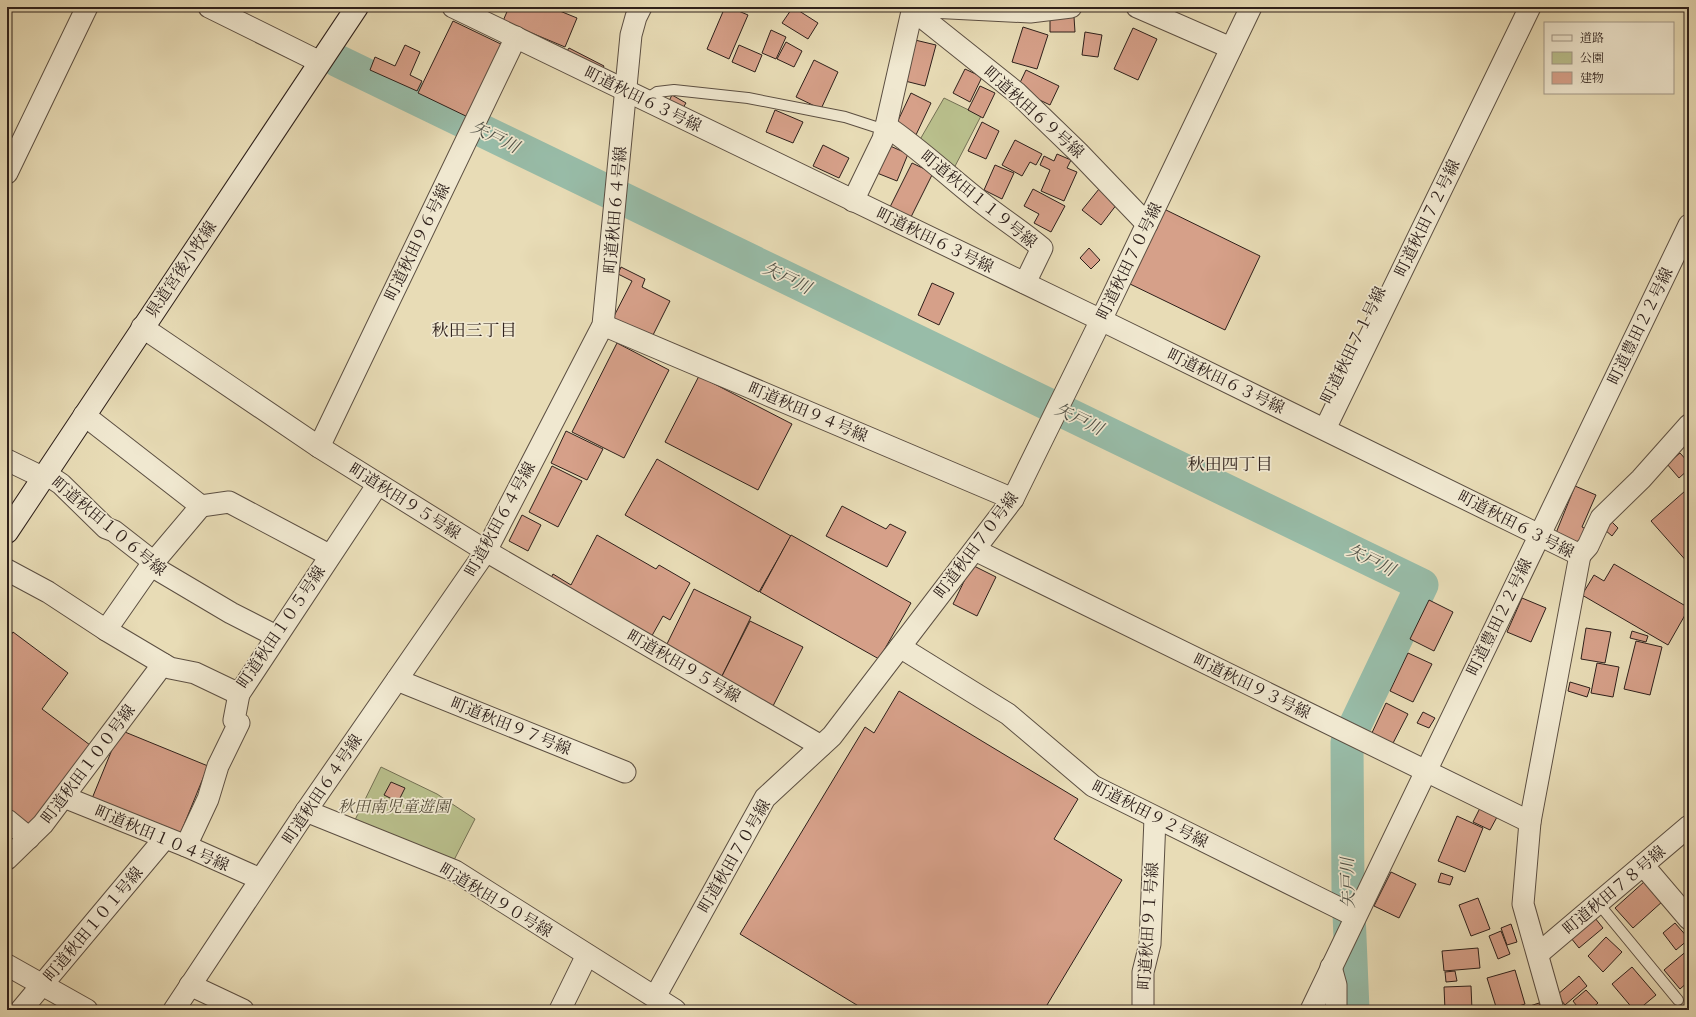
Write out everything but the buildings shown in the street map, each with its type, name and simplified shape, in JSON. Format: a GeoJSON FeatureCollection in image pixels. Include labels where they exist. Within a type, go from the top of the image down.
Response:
{"type":"FeatureCollection","features":[{"type":"Feature","properties":{"kind":"main road","name":"県道宮後小牧線"},"geometry":{"type":"LineString","coordinates":[[7,532],[142,327],[357,7]]}},
{"type":"Feature","properties":{"kind":"street"},"geometry":{"type":"LineString","coordinates":[[7,147],[75,7]]}},
{"type":"Feature","properties":{"kind":"street"},"geometry":{"type":"LineString","coordinates":[[7,173],[87,7]]}},
{"type":"Feature","properties":{"kind":"street"},"geometry":{"type":"LineString","coordinates":[[209,7],[320,62]]}},
{"type":"Feature","properties":{"kind":"street","name":"町道秋田６３号線"},"geometry":{"type":"LineString","coordinates":[[453,7],[1025,283],[1580,554],[1530,822],[1523,904],[1553,1010]]}},
{"type":"Feature","properties":{"kind":"street","name":"町道秋田６４号線"},"geometry":{"type":"LineString","coordinates":[[174,1010],[306,811],[486,551],[603,325],[631,36],[636,17],[641,7]]}},
{"type":"Feature","properties":{"kind":"street"},"geometry":{"type":"LineString","coordinates":[[853,200],[883,139],[914,7]]}},
{"type":"Feature","properties":{"kind":"street","name":"町道秋田６９号線"},"geometry":{"type":"LineString","coordinates":[[914,7],[924,18],[1017,93],[1078,152],[1147,224]]}},
{"type":"Feature","properties":{"kind":"street"},"geometry":{"type":"LineString","coordinates":[[930,7],[1016,9],[1030,12],[1070,7]]}},
{"type":"Feature","properties":{"kind":"street"},"geometry":{"type":"LineString","coordinates":[[1137,7],[1231,48]]}},
{"type":"Feature","properties":{"kind":"street","name":"町道秋田７０号線"},"geometry":{"type":"LineString","coordinates":[[655,997],[765,798],[832,736],[1013,499],[1101,320],[1250,7]]}},
{"type":"Feature","properties":{"kind":"street","name":"町道秋田７１号線"},"geometry":{"type":"LineString","coordinates":[[1320,427],[1517,7]]}},
{"type":"Feature","properties":{"kind":"street","name":"町道秋田７２号線"},"geometry":{"type":"LineString","coordinates":[[1320,427],[1530,7]]}},
{"type":"Feature","properties":{"kind":"street","name":"町道秋田９６号線"},"geometry":{"type":"LineString","coordinates":[[319,447],[516,37]]}},
{"type":"Feature","properties":{"kind":"street","name":"町道秋田１１９号線"},"geometry":{"type":"LineString","coordinates":[[885,128],[908,141],[998,216],[1022,230],[1042,248],[1025,283]]}},
{"type":"Feature","properties":{"kind":"street","name":"町道豊田２２号線"},"geometry":{"type":"LineString","coordinates":[[1311,1010],[1539,533],[1689,225]]}},
{"type":"Feature","properties":{"kind":"street","name":"町道秋田９４号線"},"geometry":{"type":"LineString","coordinates":[[603,325],[1013,499]]}},
{"type":"Feature","properties":{"kind":"street","name":"町道秋田９５号線"},"geometry":{"type":"LineString","coordinates":[[142,327],[319,447],[486,551],[821,746]]}},
{"type":"Feature","properties":{"kind":"street"},"geometry":{"type":"LineString","coordinates":[[84,415],[201,506]]}},
{"type":"Feature","properties":{"kind":"street"},"geometry":{"type":"LineString","coordinates":[[1580,554],[1588,546],[1601,518],[1641,480],[1689,426]]}},
{"type":"Feature","properties":{"kind":"street","name":"町道秋田１０６号線"},"geometry":{"type":"LineString","coordinates":[[7,460],[61,484],[106,528],[114,531],[146,556],[155,568],[231,613],[276,636]]}},
{"type":"Feature","properties":{"kind":"street","name":"町道秋田１０５号線"},"geometry":{"type":"LineString","coordinates":[[7,570],[48,592],[106,630],[170,668],[195,673],[239,694],[378,484]]}},
{"type":"Feature","properties":{"kind":"street"},"geometry":{"type":"LineString","coordinates":[[106,630],[152,564],[201,506],[229,502],[330,555]]}},
{"type":"Feature","properties":{"kind":"street","name":"町道秋田９３号線"},"geometry":{"type":"LineString","coordinates":[[974,550],[1530,822]]}},
{"type":"Feature","properties":{"kind":"street","name":"町道秋田９２号線"},"geometry":{"type":"LineString","coordinates":[[900,646],[1008,714],[1093,786],[1355,916]]}},
{"type":"Feature","properties":{"kind":"street","name":"町道秋田１００号線"},"geometry":{"type":"LineString","coordinates":[[7,859],[43,824],[163,664]]}},
{"type":"Feature","properties":{"kind":"street","name":"町道秋田９７号線"},"geometry":{"type":"LineString","coordinates":[[397,680],[625,772]]}},
{"type":"Feature","properties":{"kind":"street"},"geometry":{"type":"LineString","coordinates":[[186,846],[208,799],[218,766],[239,723],[234,720],[239,694]]}},
{"type":"Feature","properties":{"kind":"street","name":"町道秋田１０４号線"},"geometry":{"type":"LineString","coordinates":[[64,797],[186,846],[260,879]]}},
{"type":"Feature","properties":{"kind":"street","name":"町道秋田９０号線"},"geometry":{"type":"LineString","coordinates":[[306,811],[455,871],[676,1010]]}},
{"type":"Feature","properties":{"kind":"street","name":"町道秋田９１号線"},"geometry":{"type":"LineString","coordinates":[[1143,1010],[1143,972],[1150,944],[1155,818]]}},
{"type":"Feature","properties":{"kind":"street"},"geometry":{"type":"LineString","coordinates":[[7,820],[30,838]]}},
{"type":"Feature","properties":{"kind":"street","name":"町道秋田７８号線"},"geometry":{"type":"LineString","coordinates":[[1538,954],[1689,826]]}},
{"type":"Feature","properties":{"kind":"street","name":"町道秋田１０１号線"},"geometry":{"type":"LineString","coordinates":[[21,1010],[165,838]]}},
{"type":"Feature","properties":{"kind":"street"},"geometry":{"type":"LineString","coordinates":[[1643,865],[1689,919]]}},
{"type":"Feature","properties":{"kind":"street"},"geometry":{"type":"LineString","coordinates":[[560,1010],[587,955]]}},
{"type":"Feature","properties":{"kind":"street"},"geometry":{"type":"LineString","coordinates":[[7,966],[87,1010]]}},
{"type":"Feature","properties":{"kind":"street"},"geometry":{"type":"LineString","coordinates":[[1331,967],[1336,986],[1336,1010]]}},
{"type":"Feature","properties":{"kind":"street"},"geometry":{"type":"LineString","coordinates":[[190,985],[243,1010]]}},
{"type":"Feature","properties":{"kind":"lane"},"geometry":{"type":"LineString","coordinates":[[645,100],[657,92],[674,90],[748,98],[845,117],[885,128]]}},
{"type":"Feature","properties":{"kind":"lane"},"geometry":{"type":"LineString","coordinates":[[1598,903],[1678,1000]]}},
{"type":"Feature","properties":{"kind":"green space"},"geometry":{"type":"Polygon","coordinates":[[[944,98],[981,116],[952,172],[918,143],[944,98]]]}},
{"type":"Feature","properties":{"kind":"green space","name":"秋田南児童遊園"},"geometry":{"type":"Polygon","coordinates":[[[381,767],[437,794],[475,819],[453,862],[354,822],[381,767]]]}},
{"type":"Feature","properties":{"kind":"waterway","name":"矢戸川"},"geometry":{"type":"LineString","coordinates":[[338,61],[1422,585],[1347,742],[1348,889],[1353,1010]]}},
{"type":"Feature","properties":{"kind":"district","name":"秋田三丁目"},"geometry":{"type":"Point","coordinates":[474,330]}},
{"type":"Feature","properties":{"kind":"district","name":"秋田四丁目"},"geometry":{"type":"Point","coordinates":[1230,464]}}]}
